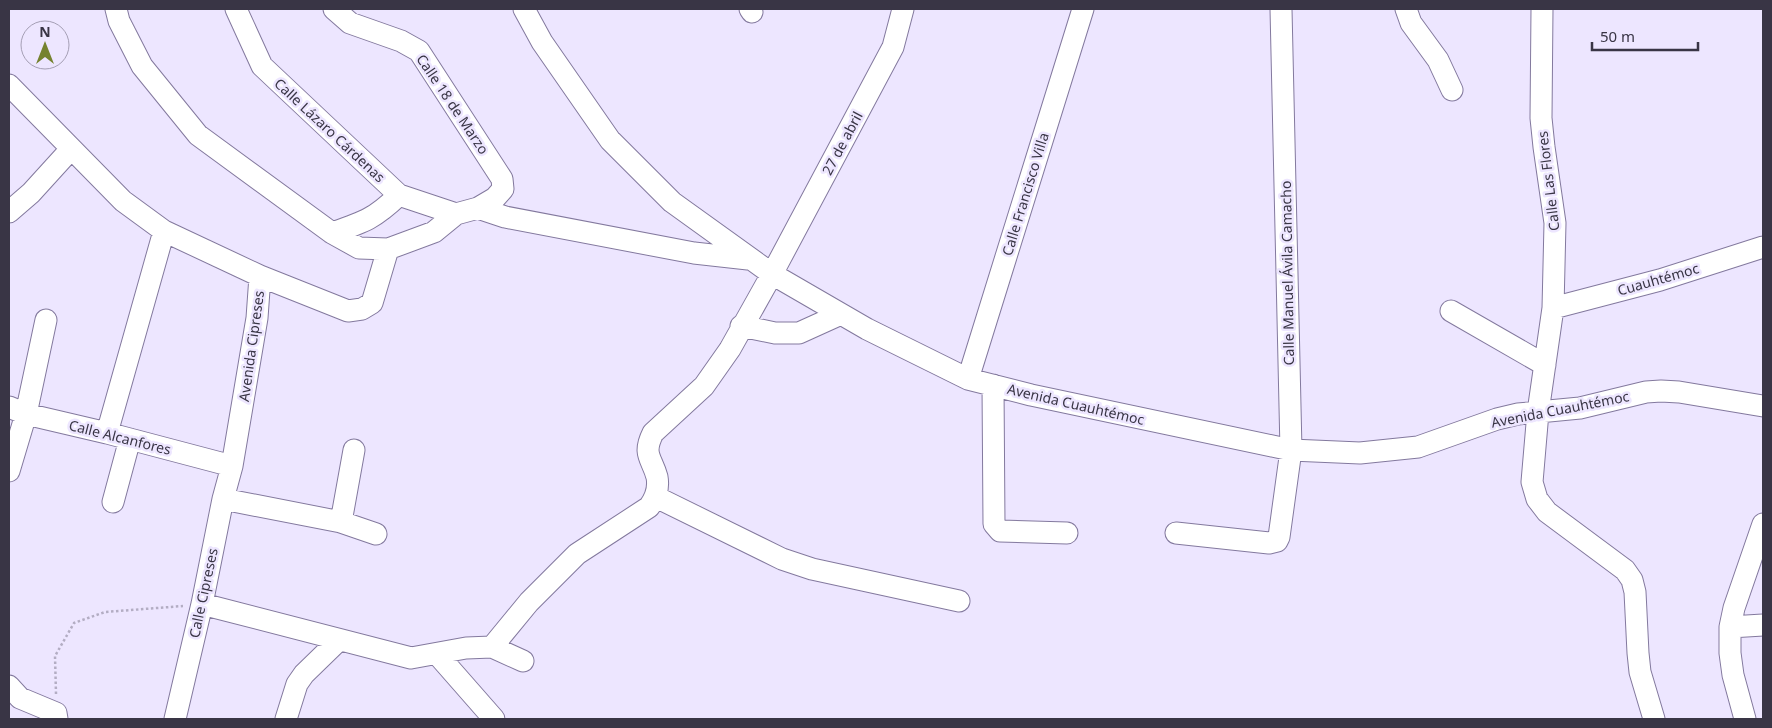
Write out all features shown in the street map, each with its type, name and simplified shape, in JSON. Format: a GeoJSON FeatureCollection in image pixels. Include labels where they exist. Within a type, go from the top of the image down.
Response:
{"type":"FeatureCollection","features":[{"type":"Feature","properties":{"kind":"street"},"geometry":{"type":"LineString","coordinates":[[116,9],[119,21],[142,66],[198,135],[332,233],[359,248],[388,250],[434,232],[456,214],[478,208],[505,217],[684,252],[750,259]]}},
{"type":"Feature","properties":{"kind":"street","name":"Calle Lázaro Cárdenas"},"geometry":{"type":"LineString","coordinates":[[236,9],[262,66],[399,195],[456,214]]}},
{"type":"Feature","properties":{"kind":"street","name":"Calle 18 de Marzo"},"geometry":{"type":"LineString","coordinates":[[334,9],[350,23],[401,41],[419,51],[502,178],[503,189],[495,198],[478,208]]}},
{"type":"Feature","properties":{"kind":"street","name":"Avenida Cuauhtémoc"},"geometry":{"type":"LineString","coordinates":[[524,9],[542,42],[610,140],[672,202],[772,274],[867,329],[968,379],[1030,395],[1291,450],[1360,453],[1418,447],[1497,419],[1518,414],[1580,408],[1634,394],[1661,391],[1736,400],[1763,406]]}},
{"type":"Feature","properties":{"kind":"street","name":"27 de abril"},"geometry":{"type":"LineString","coordinates":[[656,497],[657,478],[648,458],[648,443],[653,432],[704,386],[730,349],[893,47],[904,9]]}},
{"type":"Feature","properties":{"kind":"street","name":"Calle Francisco Villa"},"geometry":{"type":"LineString","coordinates":[[968,379],[1082,9]]}},
{"type":"Feature","properties":{"kind":"street","name":"Calle Manuel Ávila Camacho"},"geometry":{"type":"LineString","coordinates":[[1176,533],[1270,543],[1277,541],[1279,537],[1291,450],[1281,9]]}},
{"type":"Feature","properties":{"kind":"street"},"geometry":{"type":"LineString","coordinates":[[1406,9],[1411,23],[1438,60],[1452,90]]}},
{"type":"Feature","properties":{"kind":"street","name":"Calle Las Flores"},"geometry":{"type":"LineString","coordinates":[[1542,9],[1542,118],[1555,223],[1553,308],[1538,412],[1532,482],[1537,499],[1547,512],[1625,570],[1632,580],[1635,592],[1640,672],[1654,719]]}},
{"type":"Feature","properties":{"kind":"street","name":"Avenida Cipreses"},"geometry":{"type":"LineString","coordinates":[[9,85],[123,202],[164,231],[260,276],[257,318],[232,466]]}},
{"type":"Feature","properties":{"kind":"street"},"geometry":{"type":"LineString","coordinates":[[9,212],[32,194],[71,150]]}},
{"type":"Feature","properties":{"kind":"street"},"geometry":{"type":"LineString","coordinates":[[332,233],[364,222],[382,211],[399,195]]}},
{"type":"Feature","properties":{"kind":"street"},"geometry":{"type":"LineString","coordinates":[[107,432],[164,231]]}},
{"type":"Feature","properties":{"kind":"street","name":"Cuauhtémoc"},"geometry":{"type":"LineString","coordinates":[[1553,308],[1660,280],[1763,247]]}},
{"type":"Feature","properties":{"kind":"street"},"geometry":{"type":"LineString","coordinates":[[260,276],[348,311],[362,309],[372,303],[388,250]]}},
{"type":"Feature","properties":{"kind":"street"},"geometry":{"type":"LineString","coordinates":[[1451,311],[1545,365]]}},
{"type":"Feature","properties":{"kind":"street"},"geometry":{"type":"LineString","coordinates":[[742,326],[775,333],[799,333],[841,314]]}},
{"type":"Feature","properties":{"kind":"street"},"geometry":{"type":"LineString","coordinates":[[9,471],[18,410],[46,320]]}},
{"type":"Feature","properties":{"kind":"street"},"geometry":{"type":"LineString","coordinates":[[993,385],[994,524],[1000,531],[1066,533]]}},
{"type":"Feature","properties":{"kind":"street","name":"Calle Alcanfores"},"geometry":{"type":"LineString","coordinates":[[18,410],[232,466]]}},
{"type":"Feature","properties":{"kind":"street"},"geometry":{"type":"LineString","coordinates":[[113,502],[130,439]]}},
{"type":"Feature","properties":{"kind":"street"},"geometry":{"type":"LineString","coordinates":[[341,522],[354,450]]}},
{"type":"Feature","properties":{"kind":"street","name":"Calle Cipreses"},"geometry":{"type":"LineString","coordinates":[[176,719],[223,499],[232,466]]}},
{"type":"Feature","properties":{"kind":"street"},"geometry":{"type":"LineString","coordinates":[[492,648],[529,602],[577,554],[650,507],[656,497],[782,559],[812,569],[959,601]]}},
{"type":"Feature","properties":{"kind":"street"},"geometry":{"type":"LineString","coordinates":[[223,499],[341,522],[376,534]]}},
{"type":"Feature","properties":{"kind":"street"},"geometry":{"type":"LineString","coordinates":[[1741,719],[1730,653],[1730,627],[1734,608],[1763,524]]}},
{"type":"Feature","properties":{"kind":"street"},"geometry":{"type":"LineString","coordinates":[[202,604],[411,658],[466,648],[492,648],[523,661]]}},
{"type":"Feature","properties":{"kind":"street"},"geometry":{"type":"LineString","coordinates":[[1730,627],[1763,625]]}},
{"type":"Feature","properties":{"kind":"street"},"geometry":{"type":"LineString","coordinates":[[286,719],[297,684],[304,674],[339,640]]}},
{"type":"Feature","properties":{"kind":"street"},"geometry":{"type":"LineString","coordinates":[[437,654],[494,719]]}},
{"type":"Feature","properties":{"kind":"street"},"geometry":{"type":"LineString","coordinates":[[9,686],[20,698],[57,716]]}},
{"type":"Feature","properties":{"kind":"path"},"geometry":{"type":"LineString","coordinates":[[57,716],[55,656],[74,623],[105,612],[202,604]]}}]}
